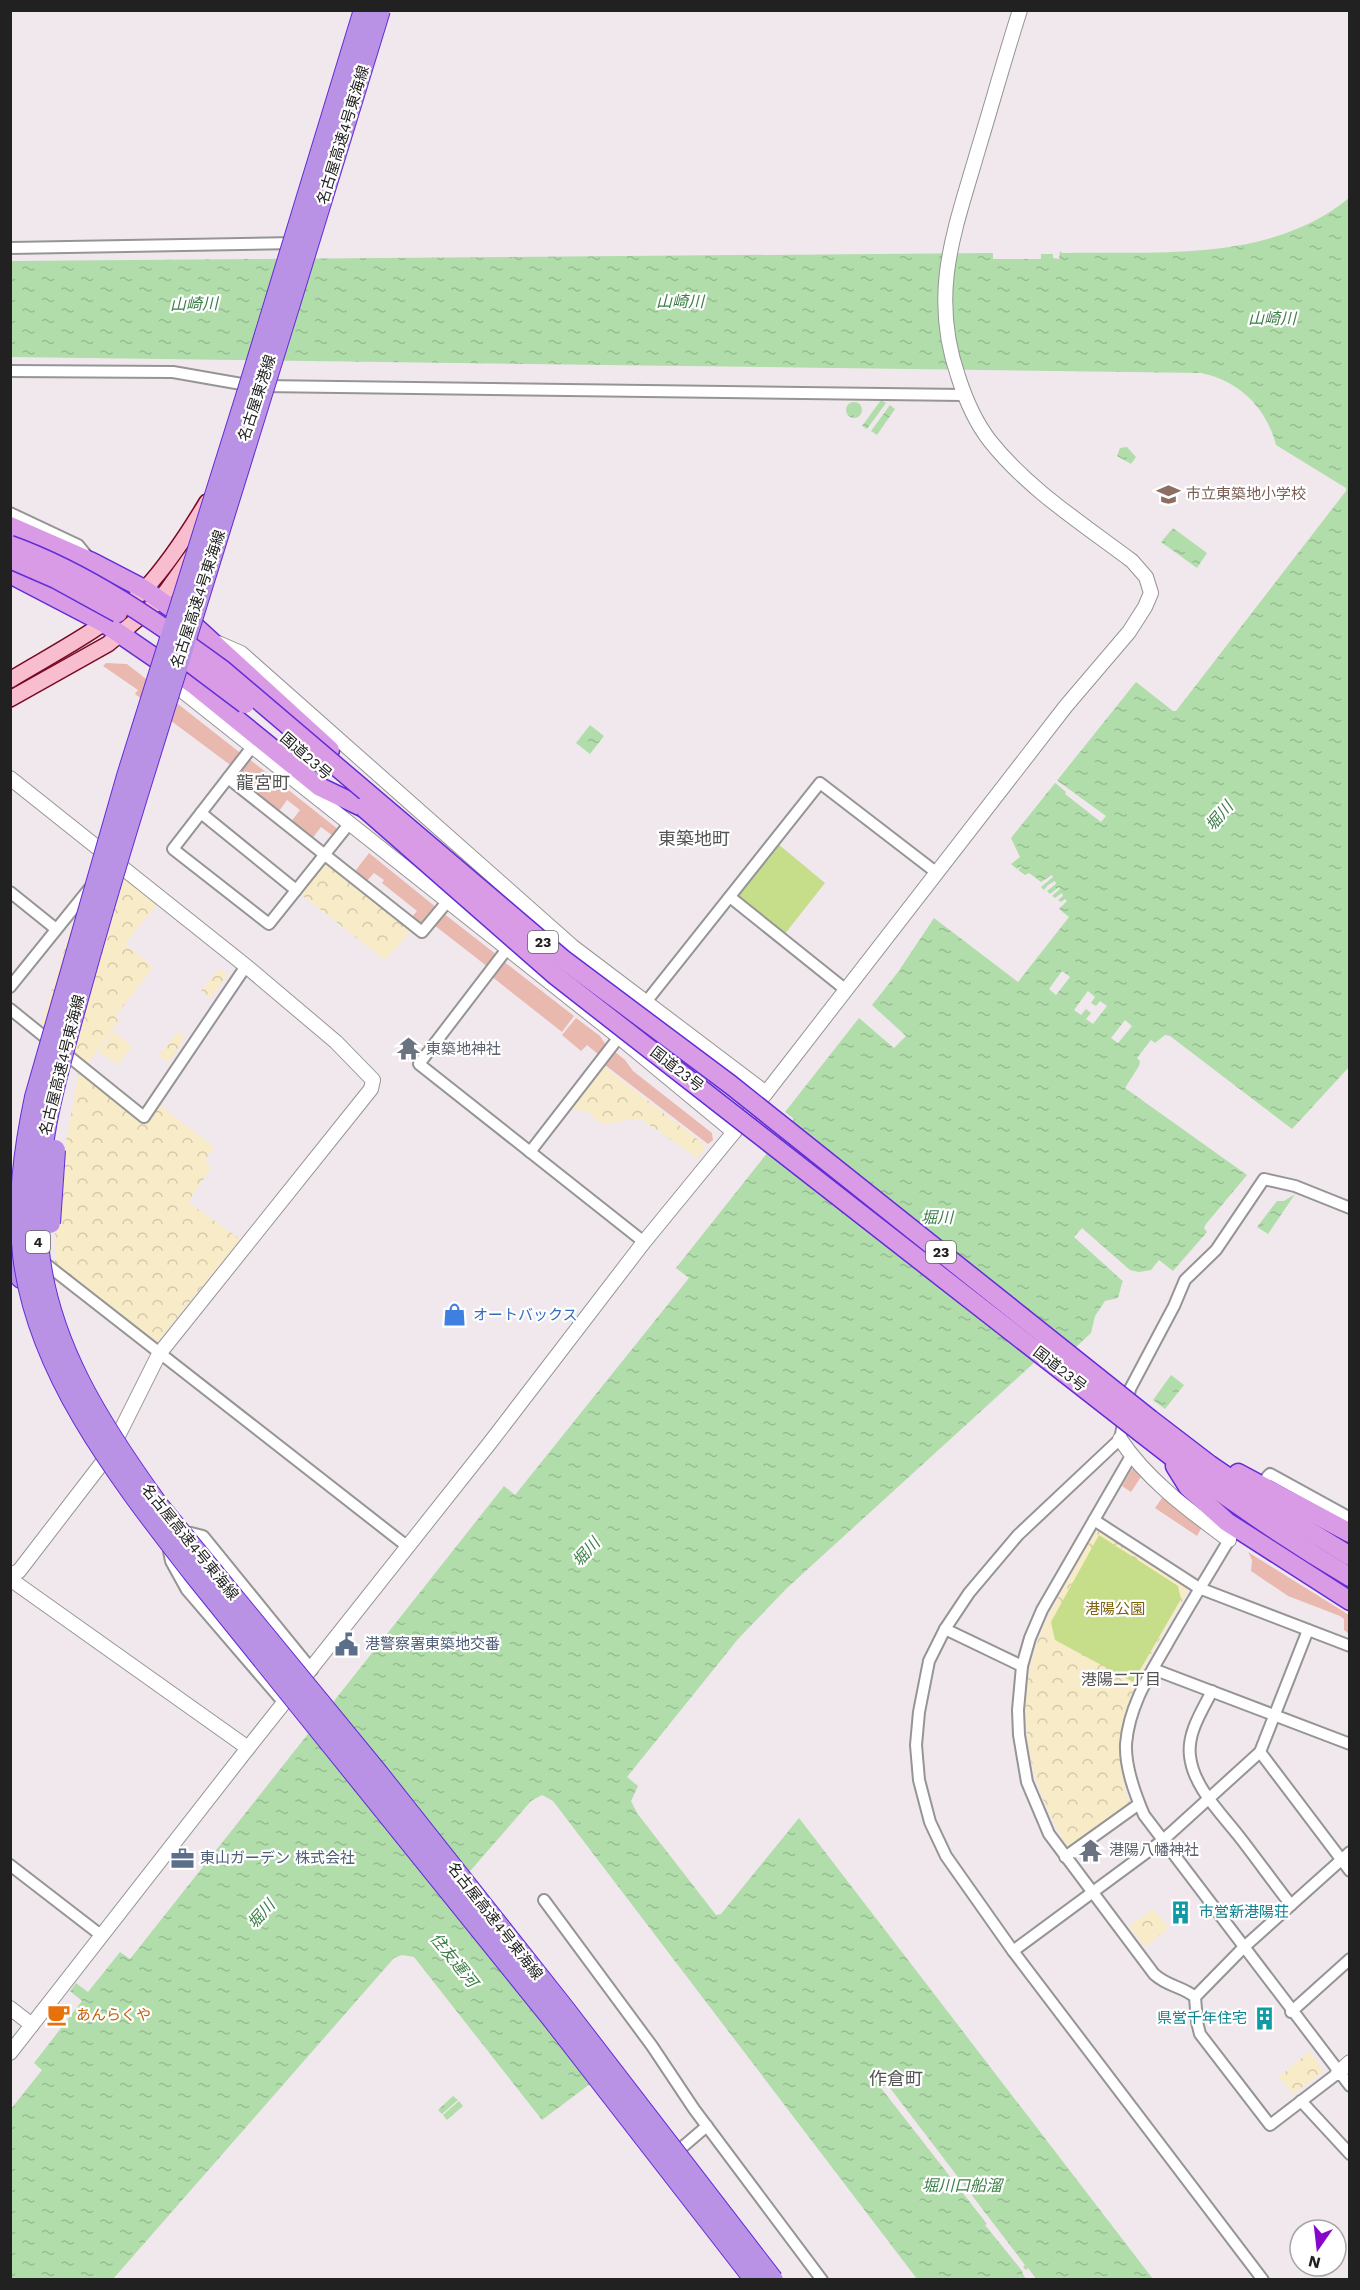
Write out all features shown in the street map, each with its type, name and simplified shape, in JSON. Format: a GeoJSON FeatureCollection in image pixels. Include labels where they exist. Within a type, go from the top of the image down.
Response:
{"type":"FeatureCollection","features":[{"type":"Feature","properties":{"kind":"highway","name":"名古屋高速4号東海線"},"geometry":{"type":"LineString","coordinates":[[364,10],[127,776],[34,1096],[23,1163],[21,1200],[23,1255],[33,1302],[54,1361],[87,1426],[136,1499],[208,1592],[550,2016],[755,2280]]}},
{"type":"Feature","properties":{"kind":"highway","name":"名古屋高速4号東海線"},"geometry":{"type":"LineString","coordinates":[[380,10],[105,901],[51,1100],[43,1140],[38,1185],[38,1245],[45,1287],[57,1332],[93,1410],[158,1505],[377,1772],[556,1997],[773,2280]]}},
{"type":"Feature","properties":{"kind":"highway"},"geometry":{"type":"LineString","coordinates":[[10,526],[93,562],[144,590],[188,620],[347,766],[361,790]]}},
{"type":"Feature","properties":{"kind":"highway","name":"国道23号"},"geometry":{"type":"LineString","coordinates":[[10,545],[102,589],[166,629],[223,670],[361,790],[564,960],[731,1085],[1145,1425],[1168,1454],[1240,1508],[1350,1577]]}},
{"type":"Feature","properties":{"kind":"highway","name":"国道23号"},"geometry":{"type":"LineString","coordinates":[[10,559],[65,584],[160,639],[270,724],[556,976],[1145,1425],[1184,1444],[1210,1465],[1286,1517],[1350,1556]]}},
{"type":"Feature","properties":{"kind":"highway"},"geometry":{"type":"LineString","coordinates":[[10,573],[104,623],[171,669],[320,787],[366,809]]}},
{"type":"Feature","properties":{"kind":"highway"},"geometry":{"type":"LineString","coordinates":[[10,1167],[19,1108],[66,938],[112,791],[127,776]]}},
{"type":"Feature","properties":{"kind":"highway"},"geometry":{"type":"LineString","coordinates":[[70,1380],[58,1330],[51,1246],[55,1143],[67,1086],[109,921],[105,901]]}},
{"type":"Feature","properties":{"kind":"highway"},"geometry":{"type":"LineString","coordinates":[[10,1243],[22,1281],[70,1380],[111,1450]]}},
{"type":"Feature","properties":{"kind":"highway","name":"23"},"geometry":{"type":"LineString","coordinates":[[1184,1444],[1350,1533]]}},
{"type":"Feature","properties":{"kind":"highway","name":"23"},"geometry":{"type":"LineString","coordinates":[[1168,1454],[1188,1487],[1227,1522],[1350,1601]]}},
{"type":"Feature","properties":{"kind":"main road","name":"名古屋東港線"},"geometry":{"type":"LineString","coordinates":[[10,699],[108,644],[120,634],[160,600],[209,531],[234,468],[370,10]]}},
{"type":"Feature","properties":{"kind":"main road","name":"名古屋東港線"},"geometry":{"type":"LineString","coordinates":[[299,248],[380,10]]}},
{"type":"Feature","properties":{"kind":"main road","name":"名古屋東港線"},"geometry":{"type":"LineString","coordinates":[[10,680],[104,623],[144,590],[192,528],[226,470],[258,382]]}},
{"type":"Feature","properties":{"kind":"street"},"geometry":{"type":"LineString","coordinates":[[10,2053],[248,1748],[312,1670],[644,1242],[766,1094],[1066,706],[1129,632],[1145,607],[1151,593],[1146,577],[1132,561],[1013,468],[988,439],[964,395],[949,346],[944,311],[950,245],[1020,10]]}},
{"type":"Feature","properties":{"kind":"street"},"geometry":{"type":"LineString","coordinates":[[10,248],[299,248]]}},
{"type":"Feature","properties":{"kind":"street"},"geometry":{"type":"LineString","coordinates":[[10,372],[172,372],[258,382],[964,395]]}},
{"type":"Feature","properties":{"kind":"street"},"geometry":{"type":"LineString","coordinates":[[10,513],[78,545],[93,562]]}},
{"type":"Feature","properties":{"kind":"street"},"geometry":{"type":"LineString","coordinates":[[10,583],[58,598]]}},
{"type":"Feature","properties":{"kind":"street"},"geometry":{"type":"LineString","coordinates":[[210,640],[241,653],[573,947],[766,1094]]}},
{"type":"Feature","properties":{"kind":"street"},"geometry":{"type":"LineString","coordinates":[[171,669],[186,693],[734,1132]]}},
{"type":"Feature","properties":{"kind":"street"},"geometry":{"type":"LineString","coordinates":[[252,747],[173,849],[269,924],[349,824]]}},
{"type":"Feature","properties":{"kind":"street"},"geometry":{"type":"LineString","coordinates":[[10,778],[246,966],[336,1042],[370,1074],[373,1080],[371,1089],[159,1354],[111,1450],[19,1571],[10,1577],[248,1748]]}},
{"type":"Feature","properties":{"kind":"street"},"geometry":{"type":"LineString","coordinates":[[228,778],[422,932],[447,902]]}},
{"type":"Feature","properties":{"kind":"street"},"geometry":{"type":"LineString","coordinates":[[530,1152],[622,1040],[820,783],[937,873]]}},
{"type":"Feature","properties":{"kind":"street"},"geometry":{"type":"LineString","coordinates":[[201,813],[296,890]]}},
{"type":"Feature","properties":{"kind":"street"},"geometry":{"type":"LineString","coordinates":[[10,987],[113,861]]}},
{"type":"Feature","properties":{"kind":"street"},"geometry":{"type":"LineString","coordinates":[[10,892],[56,929]]}},
{"type":"Feature","properties":{"kind":"street"},"geometry":{"type":"LineString","coordinates":[[730,897],[846,990]]}},
{"type":"Feature","properties":{"kind":"street"},"geometry":{"type":"LineString","coordinates":[[507,949],[419,1064],[644,1242]]}},
{"type":"Feature","properties":{"kind":"street"},"geometry":{"type":"LineString","coordinates":[[10,1009],[144,1117],[246,966]]}},
{"type":"Feature","properties":{"kind":"street"},"geometry":{"type":"LineString","coordinates":[[1263,2280],[1013,1951],[946,1856],[930,1822],[919,1780],[916,1745],[928,1661],[945,1629],[969,1593],[1018,1535],[1120,1439],[1130,1389],[1174,1306],[1185,1280],[1216,1250],[1264,1179],[1295,1185],[1350,1208]]}},
{"type":"Feature","properties":{"kind":"street"},"geometry":{"type":"LineString","coordinates":[[10,1237],[408,1547]]}},
{"type":"Feature","properties":{"kind":"street"},"geometry":{"type":"LineString","coordinates":[[1120,1439],[1131,1455],[1188,1510],[1231,1537],[1139,1693],[1129,1722],[1126,1746],[1129,1768],[1139,1804],[1162,1841],[1350,2086]]}},
{"type":"Feature","properties":{"kind":"street"},"geometry":{"type":"LineString","coordinates":[[111,1450],[189,1557],[222,1593]]}},
{"type":"Feature","properties":{"kind":"street"},"geometry":{"type":"LineString","coordinates":[[1131,1455],[1042,1610],[1030,1638],[1022,1666],[1018,1710],[1022,1760],[1037,1809],[1049,1834],[1065,1857],[1154,1974],[1163,1982],[1188,1991],[1196,1997]]}},
{"type":"Feature","properties":{"kind":"street"},"geometry":{"type":"LineString","coordinates":[[1267,1478],[1270,1474],[1350,1518]]}},
{"type":"Feature","properties":{"kind":"street"},"geometry":{"type":"LineString","coordinates":[[1094,1520],[1199,1588],[1350,1646]]}},
{"type":"Feature","properties":{"kind":"street"},"geometry":{"type":"LineString","coordinates":[[284,1703],[187,1590],[171,1561],[169,1551],[177,1540],[191,1533],[203,1536],[312,1670]]}},
{"type":"Feature","properties":{"kind":"street"},"geometry":{"type":"LineString","coordinates":[[945,1629],[1022,1666]]}},
{"type":"Feature","properties":{"kind":"street"},"geometry":{"type":"LineString","coordinates":[[1013,1951],[1162,1841],[1260,1752],[1308,1630]]}},
{"type":"Feature","properties":{"kind":"street"},"geometry":{"type":"LineString","coordinates":[[1153,1669],[1350,1744]]}},
{"type":"Feature","properties":{"kind":"street"},"geometry":{"type":"LineString","coordinates":[[1212,1691],[1194,1727],[1191,1740],[1190,1756],[1197,1780],[1291,1905]]}},
{"type":"Feature","properties":{"kind":"street"},"geometry":{"type":"LineString","coordinates":[[1260,1752],[1345,1856],[1350,1871]]}},
{"type":"Feature","properties":{"kind":"street"},"geometry":{"type":"LineString","coordinates":[[1065,1857],[1139,1804]]}},
{"type":"Feature","properties":{"kind":"street"},"geometry":{"type":"LineString","coordinates":[[1345,1856],[1243,1948],[1196,1997],[1200,2034],[1270,2125],[1350,2062]]}},
{"type":"Feature","properties":{"kind":"street"},"geometry":{"type":"LineString","coordinates":[[10,1865],[102,1936]]}},
{"type":"Feature","properties":{"kind":"street"},"geometry":{"type":"LineString","coordinates":[[544,1900],[652,2046],[707,2126],[822,2280]]}},
{"type":"Feature","properties":{"kind":"street"},"geometry":{"type":"LineString","coordinates":[[1292,2012],[1350,1959]]}},
{"type":"Feature","properties":{"kind":"street"},"geometry":{"type":"LineString","coordinates":[[539,1986],[679,2150],[781,2280]]}},
{"type":"Feature","properties":{"kind":"street"},"geometry":{"type":"LineString","coordinates":[[10,2008],[32,2025]]}},
{"type":"Feature","properties":{"kind":"street"},"geometry":{"type":"LineString","coordinates":[[1302,2101],[1350,2154]]}},
{"type":"Feature","properties":{"kind":"street"},"geometry":{"type":"LineString","coordinates":[[679,2150],[707,2126]]}},
{"type":"Feature","properties":{"kind":"shaded area"},"geometry":{"type":"Polygon","coordinates":[[[106,663],[127,664],[243,755],[233,767],[135,694],[138,690],[103,666],[106,663]]]}},
{"type":"Feature","properties":{"kind":"shaded area"},"geometry":{"type":"Polygon","coordinates":[[[248,758],[339,830],[333,836],[321,827],[311,840],[290,823],[300,810],[287,800],[277,814],[235,780],[234,776],[248,758]]]}},
{"type":"Feature","properties":{"kind":"shaded area"},"geometry":{"type":"Polygon","coordinates":[[[369,853],[437,908],[423,925],[419,926],[410,919],[417,911],[382,883],[384,880],[374,873],[365,883],[353,874],[369,853]]]}},
{"type":"Feature","properties":{"kind":"shaded area"},"geometry":{"type":"Polygon","coordinates":[[[443,913],[497,955],[488,967],[434,925],[443,913]]]}},
{"type":"Feature","properties":{"kind":"shaded area"},"geometry":{"type":"Polygon","coordinates":[[[503,961],[574,1016],[562,1032],[491,976],[503,961]]]}},
{"type":"Feature","properties":{"kind":"shaded area"},"geometry":{"type":"Polygon","coordinates":[[[576,1018],[600,1036],[606,1045],[599,1055],[587,1045],[581,1051],[562,1035],[576,1018]]]}},
{"type":"Feature","properties":{"kind":"shaded area"},"geometry":{"type":"Polygon","coordinates":[[[615,1052],[633,1071],[712,1133],[713,1140],[708,1144],[605,1065],[615,1052]]]}},
{"type":"Feature","properties":{"kind":"shaded area"},"geometry":{"type":"Polygon","coordinates":[[[1138,1468],[1143,1474],[1131,1492],[1122,1486],[1132,1469],[1138,1468]]]}},
{"type":"Feature","properties":{"kind":"shaded area"},"geometry":{"type":"Polygon","coordinates":[[[1164,1495],[1202,1527],[1197,1536],[1155,1508],[1164,1495]]]}},
{"type":"Feature","properties":{"kind":"shaded area"},"geometry":{"type":"Polygon","coordinates":[[[1248,1552],[1349,1615],[1349,1634],[1344,1630],[1344,1619],[1340,1616],[1288,1596],[1251,1571],[1252,1560],[1248,1552]]]}},
{"type":"Feature","properties":{"kind":"green space"},"geometry":{"type":"Polygon","coordinates":[[[777,843],[825,883],[784,935],[735,896],[777,843]]]}},
{"type":"Feature","properties":{"kind":"green space"},"geometry":{"type":"Polygon","coordinates":[[[324,860],[411,931],[385,960],[299,893],[324,860]]]}},
{"type":"Feature","properties":{"kind":"green space"},"geometry":{"type":"Polygon","coordinates":[[[117,870],[157,904],[125,944],[153,967],[115,1017],[119,1021],[88,1063],[41,1025],[71,928],[117,870]]]}},
{"type":"Feature","properties":{"kind":"green space"},"geometry":{"type":"Polygon","coordinates":[[[219,969],[227,975],[211,998],[201,991],[219,969]]]}},
{"type":"Feature","properties":{"kind":"green space"},"geometry":{"type":"Polygon","coordinates":[[[114,1031],[132,1047],[118,1064],[98,1052],[114,1031]]]}},
{"type":"Feature","properties":{"kind":"green space"},"geometry":{"type":"Polygon","coordinates":[[[178,1032],[185,1038],[169,1062],[158,1056],[178,1032]]]}},
{"type":"Feature","properties":{"kind":"green space"},"geometry":{"type":"Polygon","coordinates":[[[80,1066],[144,1119],[158,1104],[214,1147],[205,1160],[211,1168],[188,1202],[240,1239],[156,1344],[55,1268],[55,1200],[80,1066]]]}},
{"type":"Feature","properties":{"kind":"green space"},"geometry":{"type":"Polygon","coordinates":[[[603,1066],[706,1146],[698,1158],[642,1120],[601,1123],[588,1112],[569,1108],[603,1066]]]}},
{"type":"Feature","properties":{"kind":"green space","name":"港陽公園"},"geometry":{"type":"Polygon","coordinates":[[[1100,1531],[1186,1587],[1187,1593],[1143,1668],[1124,1718],[1120,1744],[1128,1809],[1072,1848],[1068,1847],[1053,1822],[1041,1795],[1033,1767],[1026,1710],[1028,1681],[1034,1653],[1044,1625],[1095,1532],[1100,1531]]]}},
{"type":"Feature","properties":{"kind":"green space"},"geometry":{"type":"Polygon","coordinates":[[[1099,1535],[1178,1586],[1181,1599],[1133,1682],[1055,1640],[1051,1622],[1099,1535]]]}},
{"type":"Feature","properties":{"kind":"green space"},"geometry":{"type":"Polygon","coordinates":[[[1153,1909],[1169,1928],[1145,1947],[1129,1926],[1153,1909]]]}},
{"type":"Feature","properties":{"kind":"green space"},"geometry":{"type":"Polygon","coordinates":[[[1310,2051],[1323,2071],[1293,2094],[1279,2077],[1310,2051]]]}},
{"type":"Feature","properties":{"kind":"water","name":"堀川"},"geometry":{"type":"Polygon","coordinates":[[[1349,198],[1349,1067],[1292,1129],[1170,1036],[1165,1035],[1155,1043],[1151,1040],[1137,1058],[1140,1061],[1139,1066],[1125,1088],[1247,1175],[1206,1224],[1204,1228],[1207,1232],[1173,1271],[1159,1260],[1151,1270],[1139,1272],[1130,1270],[1122,1283],[1118,1298],[1105,1301],[1095,1316],[1091,1333],[1049,1372],[1035,1362],[787,1588],[738,1639],[627,1777],[638,1786],[631,1801],[637,1813],[716,1915],[721,1914],[799,1818],[1153,2279],[917,2279],[553,1801],[542,1795],[531,1801],[458,1885],[457,1902],[590,2084],[542,2120],[414,1957],[402,1955],[394,1958],[113,2279],[11,2280],[11,2109],[42,2070],[34,2063],[82,2001],[70,1991],[76,1983],[88,1992],[120,1952],[130,1959],[504,1486],[515,1495],[689,1278],[676,1268],[794,1119],[785,1112],[859,1018],[894,1048],[906,1036],[872,1005],[898,972],[934,918],[1018,982],[1069,917],[1059,909],[1067,901],[1058,900],[1063,896],[1062,893],[1055,898],[1052,896],[1060,889],[1059,887],[1050,894],[1047,891],[1056,884],[1055,881],[1044,890],[1041,887],[1053,877],[1052,875],[1041,882],[1029,873],[1025,875],[1018,870],[1023,865],[1017,869],[1011,864],[1020,857],[1011,838],[1136,682],[1176,711],[1346,491],[1346,488],[1276,445],[1266,419],[1249,398],[1228,383],[1202,373],[11,357],[11,261],[993,253],[993,259],[1041,259],[1041,254],[1053,254],[1053,258],[1059,259],[1060,251],[1062,253],[1136,253],[1212,249],[1284,234],[1318,219],[1349,198]],[[1062,971],[1049,989],[1056,995],[1070,977],[1062,971]],[[1088,991],[1074,1010],[1081,1015],[1086,1009],[1091,1013],[1086,1019],[1093,1024],[1107,1006],[1100,1001],[1096,1006],[1091,1003],[1095,997],[1088,991]],[[1125,1020],[1111,1038],[1118,1043],[1132,1026],[1125,1020]]]}},
{"type":"Feature","properties":{"kind":"water"},"geometry":{"type":"Polygon","coordinates":[[[881,400],[886,403],[867,429],[862,426],[881,400]]]}},
{"type":"Feature","properties":{"kind":"water"},"geometry":{"type":"Polygon","coordinates":[[[854,402],[862,410],[854,418],[846,410],[854,402]]]}},
{"type":"Feature","properties":{"kind":"water"},"geometry":{"type":"Polygon","coordinates":[[[890,405],[895,409],[877,435],[871,431],[890,405]]]}},
{"type":"Feature","properties":{"kind":"water"},"geometry":{"type":"Polygon","coordinates":[[[1127,447],[1136,457],[1131,464],[1117,456],[1120,448],[1127,447]]]}},
{"type":"Feature","properties":{"kind":"water"},"geometry":{"type":"Polygon","coordinates":[[[1173,528],[1207,553],[1197,568],[1161,542],[1173,528]]]}},
{"type":"Feature","properties":{"kind":"water"},"geometry":{"type":"Polygon","coordinates":[[[590,725],[604,736],[590,754],[576,743],[590,725]]]}},
{"type":"Feature","properties":{"kind":"water"},"geometry":{"type":"Polygon","coordinates":[[[1295,1194],[1268,1234],[1257,1227],[1277,1201],[1284,1201],[1295,1194]]]}},
{"type":"Feature","properties":{"kind":"water"},"geometry":{"type":"Polygon","coordinates":[[[1171,1375],[1184,1385],[1165,1409],[1153,1400],[1171,1375]]]}},
{"type":"Feature","properties":{"kind":"water"},"geometry":{"type":"Polygon","coordinates":[[[453,2096],[458,2100],[442,2114],[438,2110],[453,2096]]]}},
{"type":"Feature","properties":{"kind":"water"},"geometry":{"type":"Polygon","coordinates":[[[459,2101],[463,2106],[447,2120],[443,2115],[459,2101]]]}},
{"type":"Feature","properties":{"kind":"pier"},"geometry":{"type":"Polygon","coordinates":[[[1055,779],[1106,816],[1101,822],[1065,794],[1066,792],[1053,781],[1055,779]]]}},
{"type":"Feature","properties":{"kind":"pier"},"geometry":{"type":"Polygon","coordinates":[[[1082,1228],[1130,1270],[1132,1276],[1126,1284],[1074,1237],[1082,1228]]]}},
{"type":"Feature","properties":{"kind":"pier"},"geometry":{"type":"Polygon","coordinates":[[[887,2084],[1025,2265],[1023,2267],[1026,2270],[1028,2268],[1036,2279],[1026,2279],[1023,2272],[985,2225],[987,2224],[881,2088],[887,2084]]]}},
{"type":"Feature","properties":{"kind":"place","name":"市立東築地小学校"},"geometry":{"type":"Point","coordinates":[1168,494]}},
{"type":"Feature","properties":{"kind":"place","name":"東築地神社"},"geometry":{"type":"Point","coordinates":[408,1049]}},
{"type":"Feature","properties":{"kind":"place","name":"オートバックス"},"geometry":{"type":"Point","coordinates":[455,1315]}},
{"type":"Feature","properties":{"kind":"place","name":"港警察署東築地交番"},"geometry":{"type":"Point","coordinates":[347,1644]}},
{"type":"Feature","properties":{"kind":"place","name":"港陽八幡神社"},"geometry":{"type":"Point","coordinates":[1091,1850]}},
{"type":"Feature","properties":{"kind":"place","name":"東山ガーデン 株式会社"},"geometry":{"type":"Point","coordinates":[182,1858]}},
{"type":"Feature","properties":{"kind":"place","name":"市営新港陽荘"},"geometry":{"type":"Point","coordinates":[1181,1912]}},
{"type":"Feature","properties":{"kind":"place","name":"あんらくや"},"geometry":{"type":"Point","coordinates":[58,2015]}},
{"type":"Feature","properties":{"kind":"place","name":"県営千年住宅"},"geometry":{"type":"Point","coordinates":[1265,2018]}},
{"type":"Feature","properties":{"kind":"district","name":"龍宮町"},"geometry":{"type":"Point","coordinates":[263,782]}},
{"type":"Feature","properties":{"kind":"district","name":"東築地町"},"geometry":{"type":"Point","coordinates":[694,838]}},
{"type":"Feature","properties":{"kind":"district","name":"港陽二丁目"},"geometry":{"type":"Point","coordinates":[1121,1679]}},
{"type":"Feature","properties":{"kind":"district","name":"作倉町"},"geometry":{"type":"Point","coordinates":[896,2078]}},
{"type":"Feature","properties":{"kind":"water label","name":"山崎川"},"geometry":{"type":"Point","coordinates":[680,301]}},
{"type":"Feature","properties":{"kind":"water label","name":"山崎川"},"geometry":{"type":"Point","coordinates":[194,304]}},
{"type":"Feature","properties":{"kind":"water label","name":"山崎川"},"geometry":{"type":"Point","coordinates":[1272,318]}},
{"type":"Feature","properties":{"kind":"water label","name":"住友運河"},"geometry":{"type":"Point","coordinates":[454,1960]}},
{"type":"Feature","properties":{"kind":"water label","name":"堀川口船溜"},"geometry":{"type":"Point","coordinates":[962,2185]}}]}
